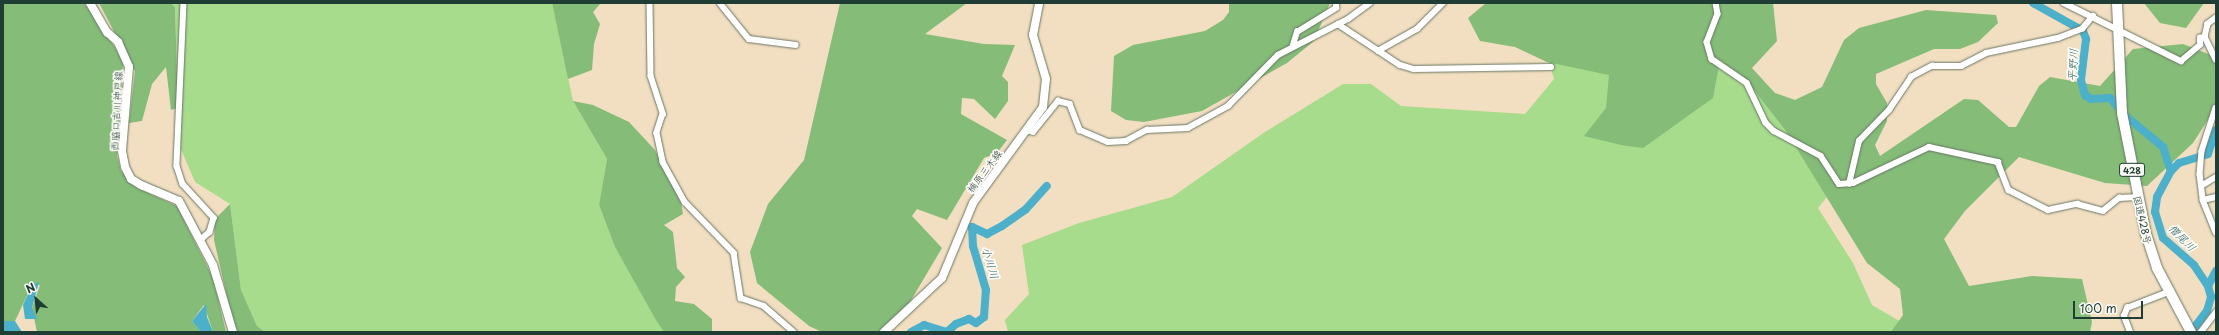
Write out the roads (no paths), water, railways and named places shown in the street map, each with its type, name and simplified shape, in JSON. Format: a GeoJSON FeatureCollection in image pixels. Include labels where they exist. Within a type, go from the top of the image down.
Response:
{"type":"FeatureCollection","features":[{"type":"Feature","properties":{"kind":"highway","name":"国道428号"},"geometry":{"type":"LineString","coordinates":[[2117,3],[2117,31],[2123,124],[2138,197],[2149,246],[2190,329]]}},
{"type":"Feature","properties":{"kind":"main road","name":"西脇口吉川神戸線"},"geometry":{"type":"LineString","coordinates":[[90,3],[106,32],[118,42],[129,66],[122,151],[131,179],[179,202],[201,240],[213,265],[232,332]]}},
{"type":"Feature","properties":{"kind":"main road","name":"楠原三木線"},"geometry":{"type":"LineString","coordinates":[[884,332],[942,278],[973,203],[1027,130],[1046,97],[1046,79],[1033,35],[1039,3]]}},
{"type":"Feature","properties":{"kind":"street"},"geometry":{"type":"LineString","coordinates":[[184,3],[177,166],[183,184],[214,218],[210,232],[201,240]]}},
{"type":"Feature","properties":{"kind":"street"},"geometry":{"type":"LineString","coordinates":[[650,3],[651,76],[663,114],[657,133],[663,162],[686,202],[734,253],[741,298],[764,306],[794,332]]}},
{"type":"Feature","properties":{"kind":"street"},"geometry":{"type":"LineString","coordinates":[[720,3],[749,39],[796,46]]}},
{"type":"Feature","properties":{"kind":"street"},"geometry":{"type":"LineString","coordinates":[[1293,45],[1297,32],[1336,8],[1336,3]]}},
{"type":"Feature","properties":{"kind":"street"},"geometry":{"type":"LineString","coordinates":[[1027,130],[1033,132],[1058,101],[1070,104],[1080,130],[1108,142],[1126,141],[1147,130],[1188,128],[1228,106],[1262,69],[1293,45],[1338,24],[1370,3]]}},
{"type":"Feature","properties":{"kind":"street"},"geometry":{"type":"LineString","coordinates":[[1378,52],[1417,28],[1443,3]]}},
{"type":"Feature","properties":{"kind":"street"},"geometry":{"type":"LineString","coordinates":[[1716,3],[1718,14],[1707,42],[1712,59],[1748,83],[1766,123],[1774,131],[1817,154],[1839,184],[1849,184],[1929,147],[1998,162],[2009,190],[2048,210],[2077,204],[2103,211],[2119,198],[2138,197]]}},
{"type":"Feature","properties":{"kind":"street"},"geometry":{"type":"LineString","coordinates":[[2064,3],[2093,16],[2117,31],[2182,61],[2200,45],[2200,38],[2205,37]]}},
{"type":"Feature","properties":{"kind":"street"},"geometry":{"type":"LineString","coordinates":[[1849,184],[1859,141],[1889,110],[1911,77],[1932,66],[1961,66],[1986,53],[2058,38],[2082,29],[2093,16]]}},
{"type":"Feature","properties":{"kind":"street"},"geometry":{"type":"LineString","coordinates":[[2216,18],[2208,24],[2205,37],[2216,60]]}},
{"type":"Feature","properties":{"kind":"street"},"geometry":{"type":"LineString","coordinates":[[1338,24],[1378,52],[1414,69],[1551,67]]}},
{"type":"Feature","properties":{"kind":"street"},"geometry":{"type":"LineString","coordinates":[[2216,108],[2200,160],[2202,200],[2216,233]]}},
{"type":"Feature","properties":{"kind":"street"},"geometry":{"type":"LineString","coordinates":[[2201,186],[2216,177]]}},
{"type":"Feature","properties":{"kind":"street"},"geometry":{"type":"LineString","coordinates":[[2202,200],[2216,197]]}},
{"type":"Feature","properties":{"kind":"street"},"geometry":{"type":"LineString","coordinates":[[2130,332],[2124,316],[2127,308],[2171,291]]}},
{"type":"Feature","properties":{"kind":"street"},"geometry":{"type":"LineString","coordinates":[[2202,332],[2216,312]]}},
{"type":"Feature","properties":{"kind":"water"},"geometry":{"type":"Polygon","coordinates":[[[39,282],[32,308],[37,319],[25,319],[23,305],[32,285],[39,282]]]}},
{"type":"Feature","properties":{"kind":"water"},"geometry":{"type":"Polygon","coordinates":[[[206,304],[207,317],[213,332],[201,332],[192,321],[206,304]]]}},
{"type":"Feature","properties":{"kind":"water"},"geometry":{"type":"Polygon","coordinates":[[[3,321],[15,321],[22,332],[3,332],[3,321]]]}},
{"type":"Feature","properties":{"kind":"waterway","name":"平野川"},"geometry":{"type":"LineString","coordinates":[[2033,3],[2083,31],[2086,39],[2081,80],[2085,95],[2091,99],[2110,98],[2118,108]]}},
{"type":"Feature","properties":{"kind":"waterway","name":"平野川"},"geometry":{"type":"LineString","coordinates":[[2127,117],[2163,147],[2171,171]]}},
{"type":"Feature","properties":{"kind":"waterway","name":"僧尾川"},"geometry":{"type":"LineString","coordinates":[[2191,332],[2207,311],[2211,297],[2208,286],[2194,265],[2163,238],[2155,212],[2157,197],[2171,171],[2179,163],[2208,154],[2216,130]]}},
{"type":"Feature","properties":{"kind":"waterway","name":"小川川"},"geometry":{"type":"LineString","coordinates":[[911,332],[924,325],[947,332],[956,324],[969,319],[976,323],[984,317],[986,290],[973,246],[972,227],[987,234],[1002,226],[1026,209],[1047,186]]}},
{"type":"Feature","properties":{"kind":"waterway"},"geometry":{"type":"LineString","coordinates":[[2208,286],[2216,271]]}}]}
